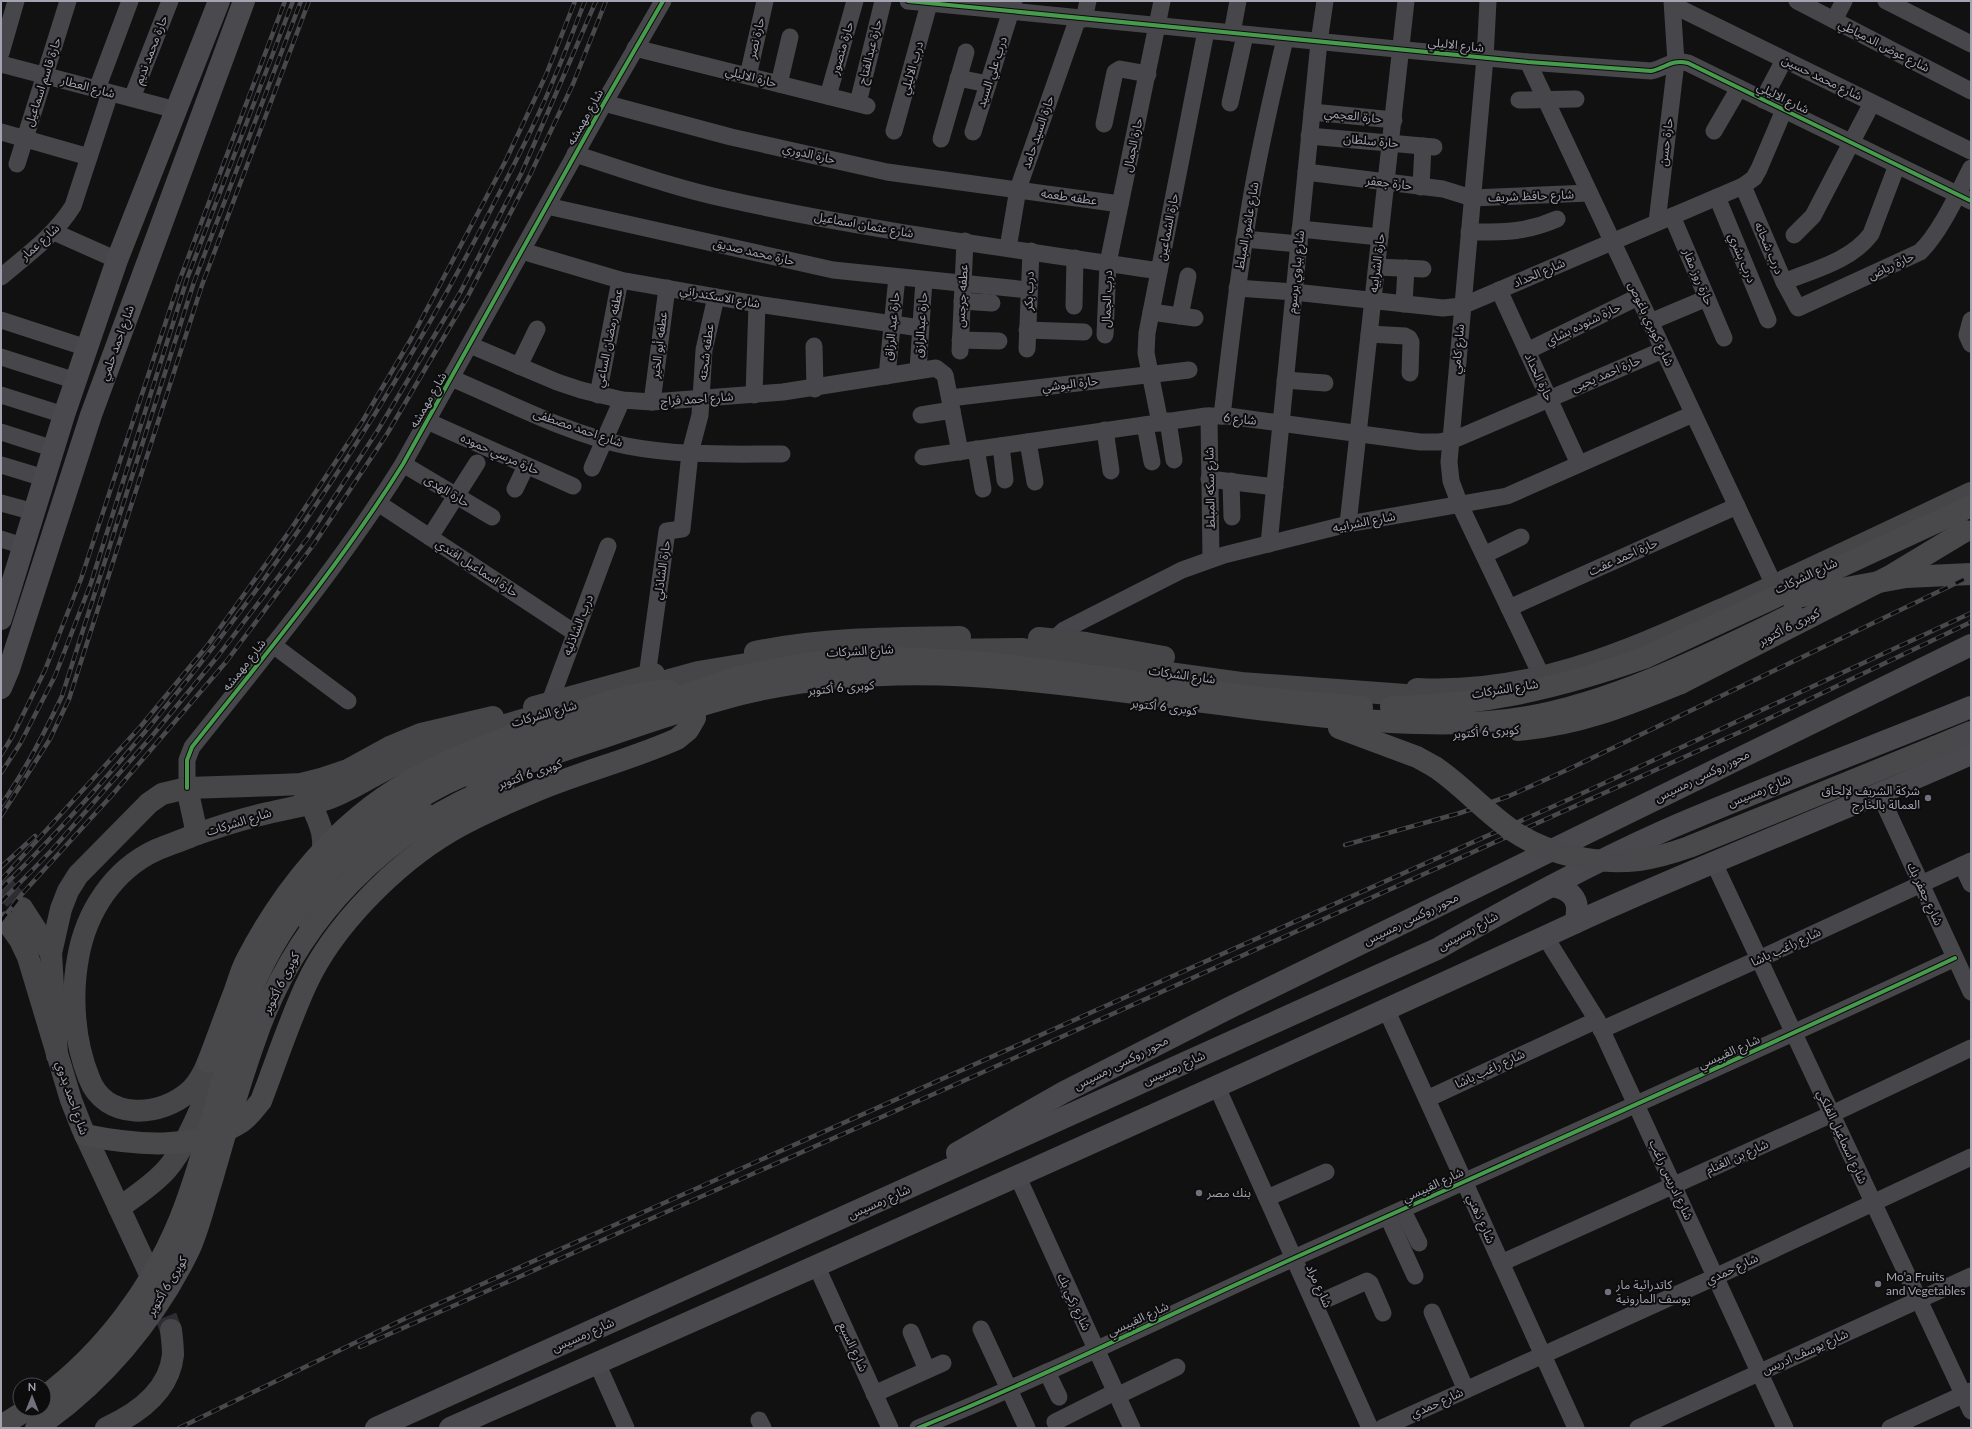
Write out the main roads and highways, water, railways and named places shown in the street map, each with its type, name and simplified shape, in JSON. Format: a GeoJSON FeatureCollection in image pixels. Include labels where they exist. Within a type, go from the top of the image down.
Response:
{"type":"FeatureCollection","features":[{"type":"Feature","properties":{"kind":"highway","name":"كوبرى 6 أكتوبر"},"geometry":{"type":"LineString","coordinates":[[52,1390],[75,1371],[106,1339],[146,1285],[164,1253],[180,1219],[192,1184],[238,1029],[251,992],[268,956],[289,922],[334,867],[369,834],[400,810],[434,790],[470,772],[735,678],[768,670],[835,661],[876,658],[997,664],[1305,703],[1362,707],[1420,707],[1477,702],[1534,692],[1589,677],[1644,658],[1971,506]]}},
{"type":"Feature","properties":{"kind":"highway","name":"كوبرى 6 أكتوبر"},"geometry":{"type":"LineString","coordinates":[[36,1428],[58,1413],[82,1392],[114,1359],[148,1319],[177,1271],[200,1222],[255,1039],[268,1005],[288,964],[308,933],[356,877],[384,851],[414,828],[447,808],[481,792],[732,706],[778,695],[860,686],[928,685],[1007,689],[1339,728],[1428,735],[1488,733],[1549,728],[1608,713],[1681,683],[1892,575],[1971,528]]}},
{"type":"Feature","properties":{"kind":"highway"},"geometry":{"type":"LineString","coordinates":[[1762,604],[1906,578],[1971,574]]}},
{"type":"Feature","properties":{"kind":"highway"},"geometry":{"type":"LineString","coordinates":[[24,1428],[58,1405],[100,1368],[124,1343],[151,1306],[185,1245],[193,1225],[242,1056],[271,982],[301,927],[333,885],[365,853],[396,829],[439,803],[479,783],[520,766],[668,715],[745,694],[851,677],[947,675],[1012,679],[1342,718],[1407,722],[1488,721],[1527,717],[1600,697],[1653,678],[1816,604],[1850,592],[1906,578]]}},
{"type":"Feature","properties":{"kind":"highway"},"geometry":{"type":"LineString","coordinates":[[208,1062],[246,961],[279,905],[311,863],[342,831],[372,806],[407,782],[444,763],[489,743],[597,706],[644,694],[675,691],[687,695]]}},
{"type":"Feature","properties":{"kind":"highway"},"geometry":{"type":"LineString","coordinates":[[85,1135],[120,1142],[146,1143],[184,1141],[223,1132],[239,1124],[250,1115],[261,1100],[306,984],[330,946],[351,917],[386,880],[421,851],[451,831],[538,790],[677,740],[688,730],[695,718]]}},
{"type":"Feature","properties":{"kind":"highway"},"geometry":{"type":"LineString","coordinates":[[1339,728],[1417,757],[1435,767],[1455,781],[1513,831],[1537,844],[1563,854],[1595,860],[1638,860],[1663,856],[1689,847],[1971,732]]}},
{"type":"Feature","properties":{"kind":"highway"},"geometry":{"type":"LineString","coordinates":[[1,1426],[15,1417]]}},
{"type":"Feature","properties":{"kind":"main road"},"geometry":{"type":"LineString","coordinates":[[2,615],[7,578],[23,546],[65,412],[117,260],[219,1]]}},
{"type":"Feature","properties":{"kind":"main road","name":"شارع احمد حلمي"},"geometry":{"type":"LineString","coordinates":[[1,688],[9,669],[90,416],[244,1]]}},
{"type":"Feature","properties":{"kind":"main road"},"geometry":{"type":"LineString","coordinates":[[65,412],[90,416]]}},
{"type":"Feature","properties":{"kind":"main road","name":"شارع الشركات"},"geometry":{"type":"LineString","coordinates":[[208,1062],[202,1076],[191,1090],[178,1100],[164,1107],[148,1111],[131,1111],[116,1108],[102,1099],[92,1088],[78,1039],[74,1005],[76,970],[82,936],[93,909],[110,886],[130,866],[155,850],[197,834],[266,813],[306,793],[322,779],[348,770],[390,747],[421,734],[454,724],[549,704],[648,676],[766,650],[841,640],[876,638],[1051,646],[1303,681],[1363,687],[1455,691],[1481,689],[1542,677],[1592,664],[1641,645],[1971,493]]}},
{"type":"Feature","properties":{"kind":"main road","name":"شارع الشركات"},"geometry":{"type":"LineString","coordinates":[[57,1055],[51,954],[61,909],[68,891],[78,875],[148,803],[162,794],[187,788],[306,793],[329,798],[356,786],[402,761],[432,749],[508,724],[698,672],[769,660],[838,651],[899,649],[978,651],[1051,646],[1118,666],[1241,683],[1421,697],[1477,696],[1532,686],[1576,675],[1609,663],[1758,598],[1971,500]]}},
{"type":"Feature","properties":{"kind":"main road","name":"محور روكسى رمسيس"},"geometry":{"type":"LineString","coordinates":[[860,1210],[1012,1120],[1101,1072],[1971,645]]}},
{"type":"Feature","properties":{"kind":"main road"},"geometry":{"type":"LineString","coordinates":[[1012,679],[1030,673],[1037,668],[1051,646]]}},
{"type":"Feature","properties":{"kind":"main road"},"geometry":{"type":"LineString","coordinates":[[1051,646],[1046,665],[1055,681],[1061,685]]}},
{"type":"Feature","properties":{"kind":"main road","name":"شارع رمسيس"},"geometry":{"type":"LineString","coordinates":[[376,1428],[1437,949],[1552,886],[1667,830],[1771,786],[1876,746],[1971,706]]}},
{"type":"Feature","properties":{"kind":"main road"},"geometry":{"type":"LineString","coordinates":[[450,1428],[1217,1087],[1676,878],[1880,795],[1971,754]]}},
{"type":"Feature","properties":{"kind":"main road"},"geometry":{"type":"LineString","coordinates":[[187,788],[197,834]]}},
{"type":"Feature","properties":{"kind":"main road"},"geometry":{"type":"LineString","coordinates":[[119,1208],[152,1184],[168,1169],[184,1141],[212,1082],[258,959],[319,863],[323,847],[323,831],[318,816],[306,793]]}},
{"type":"Feature","properties":{"kind":"main road"},"geometry":{"type":"LineString","coordinates":[[1667,830],[1659,843],[1657,857],[1661,867],[1667,874],[1676,878]]}},
{"type":"Feature","properties":{"kind":"main road"},"geometry":{"type":"LineString","coordinates":[[1552,886],[1562,888],[1571,893],[1577,902],[1578,913],[1575,923]]}},
{"type":"Feature","properties":{"kind":"main road","name":"شارع احمد بدوي"},"geometry":{"type":"LineString","coordinates":[[51,954],[14,915],[20,940],[28,957],[71,1100],[85,1135],[148,1270]]}},
{"type":"Feature","properties":{"kind":"main road"},"geometry":{"type":"LineString","coordinates":[[106,1428],[125,1420],[140,1410],[162,1385],[173,1354],[171,1330]]}},
{"type":"Feature","properties":{"kind":"tunnel"},"geometry":{"type":"LineString","coordinates":[[1,883],[22,908]]}},
{"type":"Feature","properties":{"kind":"tunnel"},"geometry":{"type":"LineString","coordinates":[[154,1286],[171,1330]]}},
{"type":"Feature","properties":{"kind":"railway"},"geometry":{"type":"LineString","coordinates":[[1,755],[12,737],[45,670],[81,579],[180,279],[285,1]]}},
{"type":"Feature","properties":{"kind":"railway"},"geometry":{"type":"LineString","coordinates":[[1,773],[20,744],[55,676],[91,583],[187,279],[293,1]]}},
{"type":"Feature","properties":{"kind":"railway"},"geometry":{"type":"LineString","coordinates":[[1,805],[34,752],[62,696],[194,282],[301,1]]}},
{"type":"Feature","properties":{"kind":"railway"},"geometry":{"type":"LineString","coordinates":[[1,816],[50,739],[69,699],[202,285],[309,1]]}},
{"type":"Feature","properties":{"kind":"railway"},"geometry":{"type":"LineString","coordinates":[[1,880],[141,726],[207,646],[291,529],[362,422],[411,339],[505,162],[546,75],[575,1]]}},
{"type":"Feature","properties":{"kind":"railway"},"geometry":{"type":"LineString","coordinates":[[1,889],[37,853],[106,777],[204,660],[265,578],[354,448],[435,313],[522,150],[563,57],[585,1]]}},
{"type":"Feature","properties":{"kind":"railway"},"geometry":{"type":"LineString","coordinates":[[1,902],[51,851],[152,736],[218,656],[307,539],[378,430],[461,291],[522,172],[596,1]]}},
{"type":"Feature","properties":{"kind":"railway"},"geometry":{"type":"LineString","coordinates":[[1,921],[22,894],[113,794],[226,662],[314,544],[387,434],[468,296],[530,175],[573,84],[606,1]]}},
{"type":"Feature","properties":{"kind":"railway"},"geometry":{"type":"LineString","coordinates":[[1345,845],[1460,813],[1509,796],[1569,769],[1971,576]]}},
{"type":"Feature","properties":{"kind":"railway"},"geometry":{"type":"LineString","coordinates":[[179,1428],[406,1318],[1572,798],[1971,613]]}},
{"type":"Feature","properties":{"kind":"railway"},"geometry":{"type":"LineString","coordinates":[[360,1347],[961,1082],[1749,728],[1971,622]]}},
{"type":"Feature","properties":{"kind":"railway"},"geometry":{"type":"LineString","coordinates":[[1,867],[35,836]]}},
{"type":"Feature","properties":{"kind":"place","name":"شركة الشريف لإلحاق العمالة بالخارج"},"geometry":{"type":"Point","coordinates":[1928,798]}},
{"type":"Feature","properties":{"kind":"place","name":"بنك مصر"},"geometry":{"type":"Point","coordinates":[1199,1193]}},
{"type":"Feature","properties":{"kind":"place","name":"Mo’a Fruits and Vegetables"},"geometry":{"type":"Point","coordinates":[1878,1284]}},
{"type":"Feature","properties":{"kind":"place","name":"كاتدرائية مار يوسف المارونية"},"geometry":{"type":"Point","coordinates":[1608,1292]}}]}
